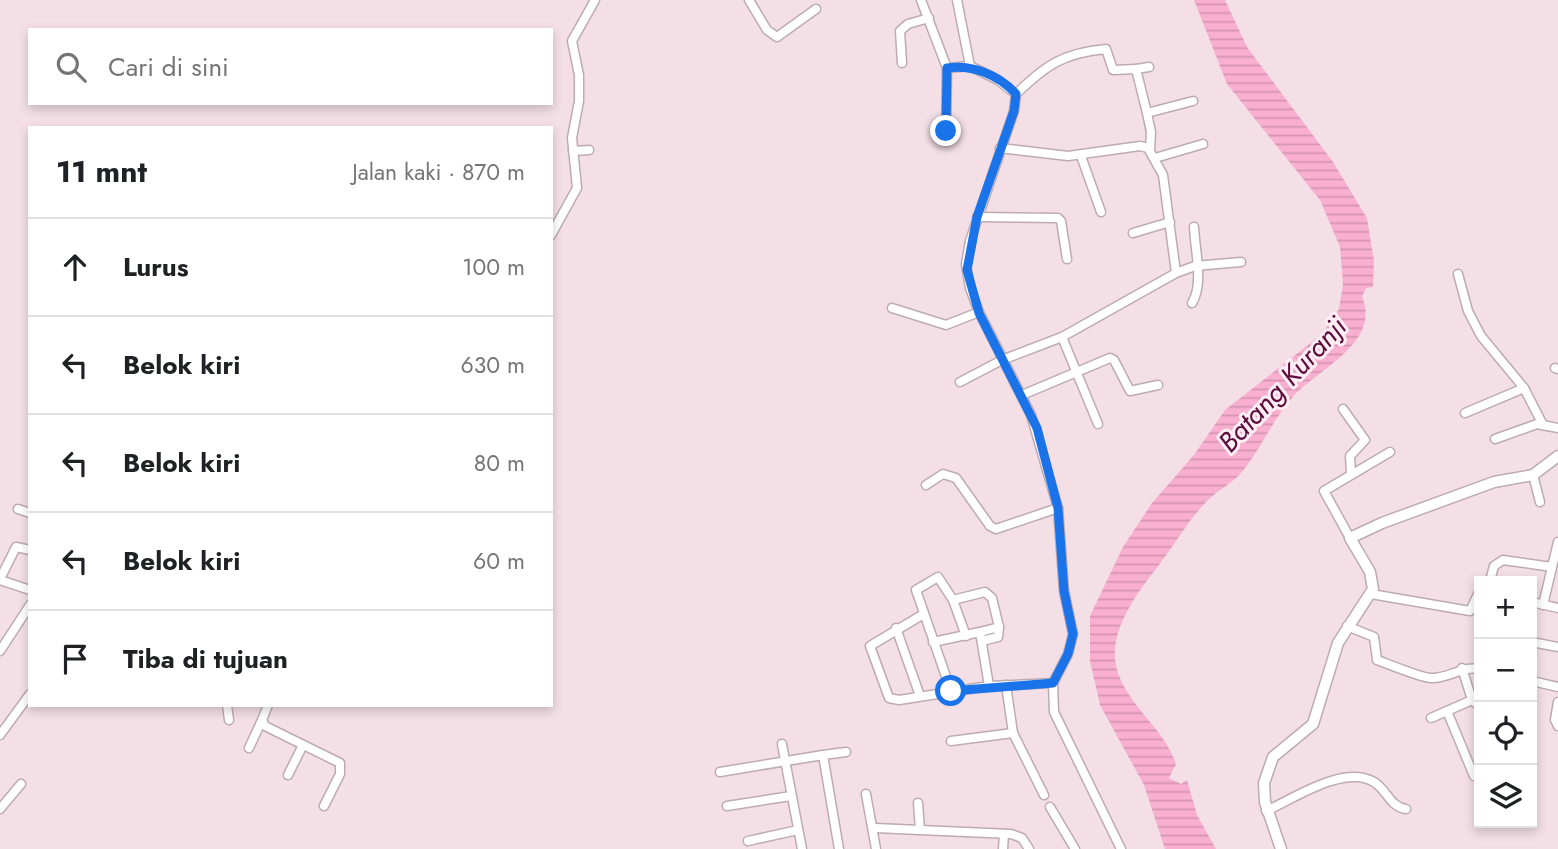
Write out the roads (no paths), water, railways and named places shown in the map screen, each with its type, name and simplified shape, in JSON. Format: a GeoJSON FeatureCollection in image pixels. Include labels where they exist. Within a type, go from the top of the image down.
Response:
{"type":"FeatureCollection","features":[{"type":"Feature","properties":{"kind":"street"},"geometry":{"type":"LineString","coordinates":[[553,231],[576,188],[573,125],[579,93],[572,41],[595,0]]}},
{"type":"Feature","properties":{"kind":"street"},"geometry":{"type":"LineString","coordinates":[[749,0],[767,30],[777,37],[816,9]]}},
{"type":"Feature","properties":{"kind":"street"},"geometry":{"type":"LineString","coordinates":[[921,0],[947,68],[946,131]]}},
{"type":"Feature","properties":{"kind":"street"},"geometry":{"type":"LineString","coordinates":[[957,0],[970,66]]}},
{"type":"Feature","properties":{"kind":"street"},"geometry":{"type":"LineString","coordinates":[[902,63],[900,31],[908,24],[929,18]]}},
{"type":"Feature","properties":{"kind":"street"},"geometry":{"type":"LineString","coordinates":[[1121,849],[1056,719],[1053,683],[1068,654],[1073,634],[1064,591],[1058,508],[1037,428],[979,313],[967,264],[977,217],[1014,111],[1016,94],[1045,67],[1081,51],[1106,49],[1113,70],[1149,67]]}},
{"type":"Feature","properties":{"kind":"street"},"geometry":{"type":"LineString","coordinates":[[947,68],[970,66],[998,80],[1016,94]]}},
{"type":"Feature","properties":{"kind":"street"},"geometry":{"type":"LineString","coordinates":[[1136,69],[1151,132],[1150,150],[1163,175],[1176,273]]}},
{"type":"Feature","properties":{"kind":"street"},"geometry":{"type":"LineString","coordinates":[[1147,113],[1193,101]]}},
{"type":"Feature","properties":{"kind":"street"},"geometry":{"type":"LineString","coordinates":[[1155,158],[1203,144]]}},
{"type":"Feature","properties":{"kind":"street"},"geometry":{"type":"LineString","coordinates":[[1000,148],[1081,156],[1140,146],[1150,150]]}},
{"type":"Feature","properties":{"kind":"street"},"geometry":{"type":"LineString","coordinates":[[573,151],[589,150]]}},
{"type":"Feature","properties":{"kind":"street"},"geometry":{"type":"LineString","coordinates":[[1081,156],[1101,212]]}},
{"type":"Feature","properties":{"kind":"street"},"geometry":{"type":"LineString","coordinates":[[977,217],[1058,218],[1067,259]]}},
{"type":"Feature","properties":{"kind":"street"},"geometry":{"type":"LineString","coordinates":[[1133,233],[1170,222]]}},
{"type":"Feature","properties":{"kind":"street"},"geometry":{"type":"LineString","coordinates":[[1192,303],[1200,285],[1195,266],[1194,227]]}},
{"type":"Feature","properties":{"kind":"street"},"geometry":{"type":"LineString","coordinates":[[960,382],[1002,360],[1062,337],[1176,273],[1195,266],[1241,262]]}},
{"type":"Feature","properties":{"kind":"street"},"geometry":{"type":"LineString","coordinates":[[1458,274],[1468,311],[1482,336],[1524,388],[1542,423]]}},
{"type":"Feature","properties":{"kind":"street"},"geometry":{"type":"LineString","coordinates":[[892,307],[946,325],[979,313]]}},
{"type":"Feature","properties":{"kind":"street"},"geometry":{"type":"LineString","coordinates":[[1062,337],[1078,370],[1098,424]]}},
{"type":"Feature","properties":{"kind":"street"},"geometry":{"type":"LineString","coordinates":[[1022,395],[1110,358],[1116,363],[1130,391],[1158,385]]}},
{"type":"Feature","properties":{"kind":"street"},"geometry":{"type":"LineString","coordinates":[[1465,413],[1524,388]]}},
{"type":"Feature","properties":{"kind":"street"},"geometry":{"type":"LineString","coordinates":[[1343,409],[1365,440],[1350,456],[1351,473]]}},
{"type":"Feature","properties":{"kind":"street"},"geometry":{"type":"LineString","coordinates":[[1495,439],[1542,423],[1558,428]]}},
{"type":"Feature","properties":{"kind":"street"},"geometry":{"type":"LineString","coordinates":[[1281,849],[1266,811],[1264,783],[1273,757],[1313,724],[1333,656],[1347,626],[1371,594],[1373,584],[1370,572],[1324,493],[1351,473],[1390,452]]}},
{"type":"Feature","properties":{"kind":"street"},"geometry":{"type":"LineString","coordinates":[[1351,540],[1382,523],[1494,482],[1533,475],[1558,456]]}},
{"type":"Feature","properties":{"kind":"street"},"geometry":{"type":"LineString","coordinates":[[926,485],[943,474],[956,478],[990,526],[996,529],[1058,508]]}},
{"type":"Feature","properties":{"kind":"street"},"geometry":{"type":"LineString","coordinates":[[1533,475],[1539,502]]}},
{"type":"Feature","properties":{"kind":"street"},"geometry":{"type":"LineString","coordinates":[[18,509],[28,512]]}},
{"type":"Feature","properties":{"kind":"street"},"geometry":{"type":"LineString","coordinates":[[1544,605],[1558,542]]}},
{"type":"Feature","properties":{"kind":"street"},"geometry":{"type":"LineString","coordinates":[[28,550],[16,547],[2,568],[0,580],[28,589]]}},
{"type":"Feature","properties":{"kind":"street"},"geometry":{"type":"LineString","coordinates":[[1491,576],[1494,566],[1503,560],[1552,567]]}},
{"type":"Feature","properties":{"kind":"street"},"geometry":{"type":"LineString","coordinates":[[951,691],[915,593],[929,581],[941,578],[953,600],[966,636]]}},
{"type":"Feature","properties":{"kind":"street"},"geometry":{"type":"LineString","coordinates":[[933,642],[966,636],[998,637],[999,627],[992,598],[987,592],[953,600]]}},
{"type":"Feature","properties":{"kind":"street"},"geometry":{"type":"LineString","coordinates":[[1371,594],[1470,611],[1474,603]]}},
{"type":"Feature","properties":{"kind":"street"},"geometry":{"type":"LineString","coordinates":[[1537,603],[1558,608]]}},
{"type":"Feature","properties":{"kind":"street"},"geometry":{"type":"LineString","coordinates":[[0,651],[28,608]]}},
{"type":"Feature","properties":{"kind":"street"},"geometry":{"type":"LineString","coordinates":[[922,615],[871,643],[871,654],[889,698],[989,686],[1053,683]]}},
{"type":"Feature","properties":{"kind":"street"},"geometry":{"type":"LineString","coordinates":[[1347,626],[1374,637],[1375,657],[1379,661],[1429,678],[1462,668],[1474,669]]}},
{"type":"Feature","properties":{"kind":"street"},"geometry":{"type":"LineString","coordinates":[[896,628],[920,696]]}},
{"type":"Feature","properties":{"kind":"street"},"geometry":{"type":"LineString","coordinates":[[981,636],[989,686]]}},
{"type":"Feature","properties":{"kind":"street"},"geometry":{"type":"LineString","coordinates":[[1537,643],[1558,647]]}},
{"type":"Feature","properties":{"kind":"street"},"geometry":{"type":"LineString","coordinates":[[1462,668],[1476,702]]}},
{"type":"Feature","properties":{"kind":"street"},"geometry":{"type":"LineString","coordinates":[[1537,682],[1558,687]]}},
{"type":"Feature","properties":{"kind":"street"},"geometry":{"type":"LineString","coordinates":[[1006,685],[1013,733],[1044,795]]}},
{"type":"Feature","properties":{"kind":"street"},"geometry":{"type":"LineString","coordinates":[[0,735],[28,697]]}},
{"type":"Feature","properties":{"kind":"street"},"geometry":{"type":"LineString","coordinates":[[1558,702],[1555,720],[1558,726]]}},
{"type":"Feature","properties":{"kind":"street"},"geometry":{"type":"LineString","coordinates":[[1431,718],[1447,710],[1474,703]]}},
{"type":"Feature","properties":{"kind":"street"},"geometry":{"type":"LineString","coordinates":[[227,707],[229,720]]}},
{"type":"Feature","properties":{"kind":"street"},"geometry":{"type":"LineString","coordinates":[[249,747],[267,707]]}},
{"type":"Feature","properties":{"kind":"street"},"geometry":{"type":"LineString","coordinates":[[1447,710],[1474,776]]}},
{"type":"Feature","properties":{"kind":"street"},"geometry":{"type":"LineString","coordinates":[[262,720],[265,726],[340,762],[340,774],[324,806]]}},
{"type":"Feature","properties":{"kind":"street"},"geometry":{"type":"LineString","coordinates":[[951,741],[1013,733]]}},
{"type":"Feature","properties":{"kind":"street"},"geometry":{"type":"LineString","coordinates":[[782,744],[802,849]]}},
{"type":"Feature","properties":{"kind":"street"},"geometry":{"type":"LineString","coordinates":[[288,775],[303,745]]}},
{"type":"Feature","properties":{"kind":"street"},"geometry":{"type":"LineString","coordinates":[[720,772],[846,752]]}},
{"type":"Feature","properties":{"kind":"street"},"geometry":{"type":"LineString","coordinates":[[823,755],[839,849]]}},
{"type":"Feature","properties":{"kind":"street"},"geometry":{"type":"LineString","coordinates":[[1266,811],[1322,783],[1351,779],[1369,779],[1376,783],[1396,807],[1406,809]]}},
{"type":"Feature","properties":{"kind":"street"},"geometry":{"type":"LineString","coordinates":[[0,809],[21,784]]}},
{"type":"Feature","properties":{"kind":"street"},"geometry":{"type":"LineString","coordinates":[[866,794],[875,828],[876,849]]}},
{"type":"Feature","properties":{"kind":"street"},"geometry":{"type":"LineString","coordinates":[[727,806],[791,796]]}},
{"type":"Feature","properties":{"kind":"street"},"geometry":{"type":"LineString","coordinates":[[918,803],[920,830]]}},
{"type":"Feature","properties":{"kind":"street"},"geometry":{"type":"LineString","coordinates":[[1050,807],[1075,849]]}},
{"type":"Feature","properties":{"kind":"street"},"geometry":{"type":"LineString","coordinates":[[875,828],[1019,836],[1028,849]]}},
{"type":"Feature","properties":{"kind":"street"},"geometry":{"type":"LineString","coordinates":[[748,841],[798,830]]}},
{"type":"Feature","properties":{"kind":"street"},"geometry":{"type":"LineString","coordinates":[[1003,849],[1004,834]]}},
{"type":"Feature","properties":{"kind":"water","name":"Batang Kuranji"},"geometry":{"type":"Polygon","coordinates":[[[1194,0],[1225,0],[1247,47],[1333,162],[1367,218],[1374,261],[1373,287],[1366,288],[1362,297],[1366,313],[1363,328],[1355,342],[1292,398],[1241,473],[1197,512],[1133,601],[1119,629],[1115,659],[1118,674],[1133,700],[1170,750],[1176,764],[1169,778],[1181,784],[1187,780],[1197,815],[1216,849],[1165,849],[1144,785],[1100,705],[1090,661],[1090,616],[1123,547],[1152,503],[1194,455],[1225,410],[1322,334],[1339,309],[1343,284],[1340,247],[1320,200],[1227,84],[1194,0]]]}}]}
